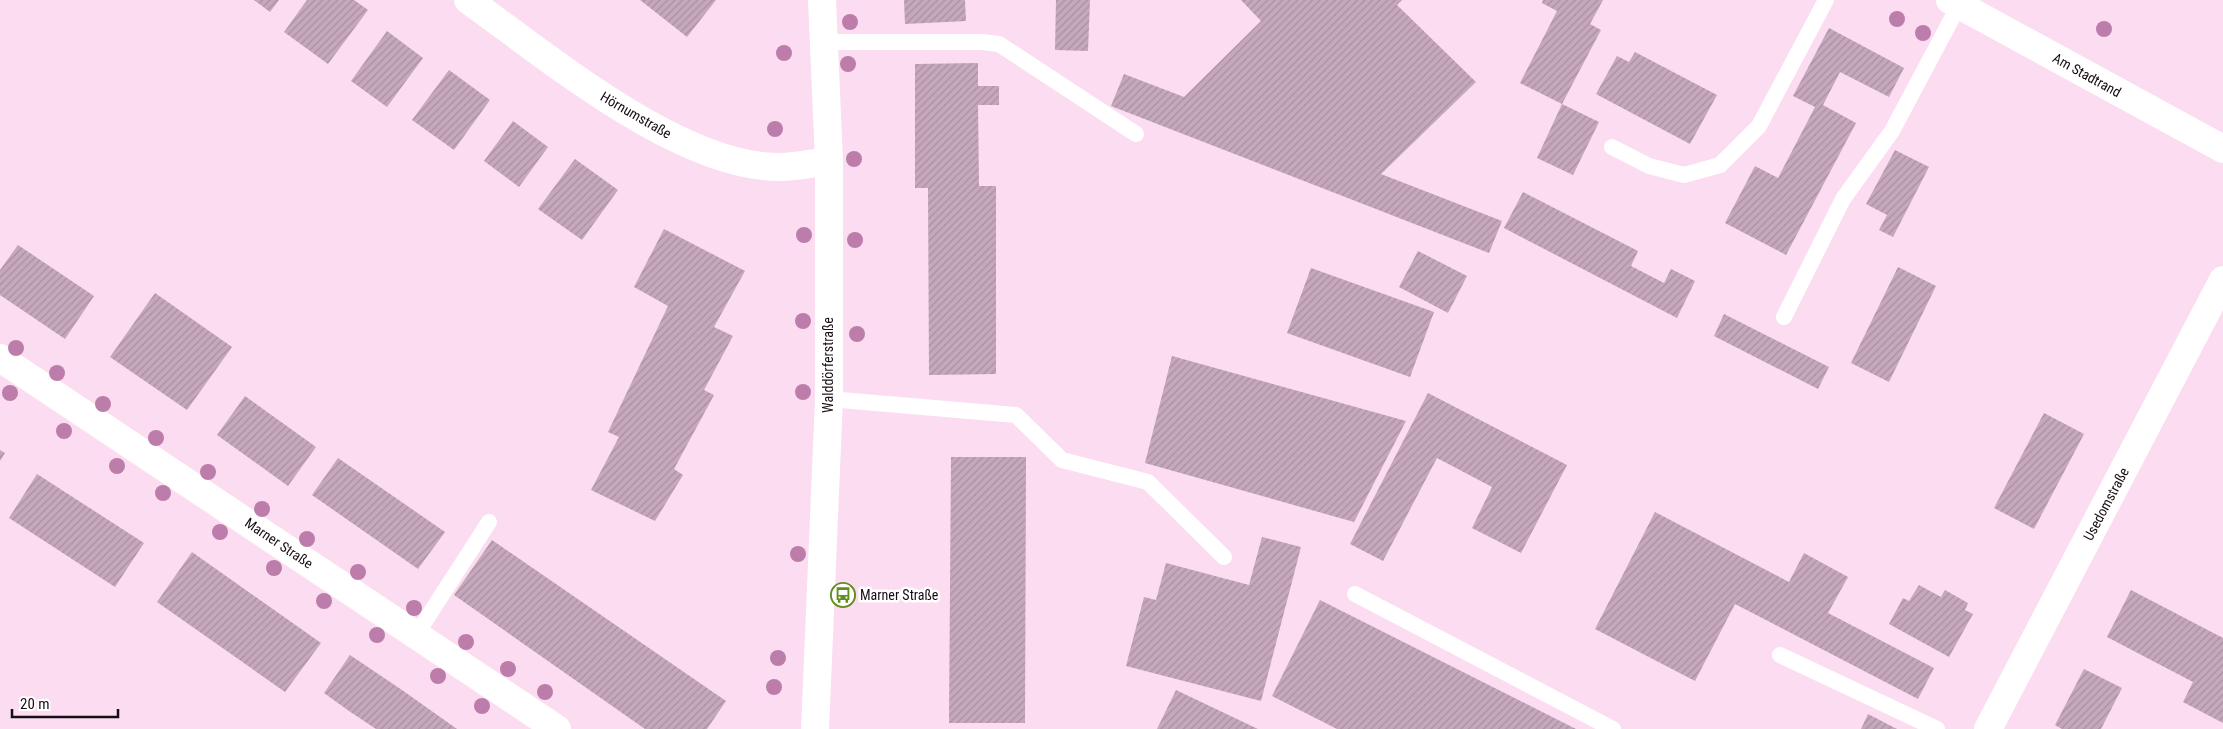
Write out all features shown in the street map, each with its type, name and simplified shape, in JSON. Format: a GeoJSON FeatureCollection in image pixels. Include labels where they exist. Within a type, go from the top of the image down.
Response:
{"type":"FeatureCollection","features":[{"type":"Feature","properties":{"kind":"street","name":"Hörnumstraße"},"geometry":{"type":"LineString","coordinates":[[468,0],[618,108],[695,147],[744,163],[780,167],[829,161]]}},
{"type":"Feature","properties":{"kind":"street","name":"Walddörferstraße"},"geometry":{"type":"LineString","coordinates":[[815,729],[829,399],[829,161],[822,0]]}},
{"type":"Feature","properties":{"kind":"street","name":"Am Stadtrand"},"geometry":{"type":"LineString","coordinates":[[1955,2],[2223,149]]}},
{"type":"Feature","properties":{"kind":"street","name":"Usedomstraße"},"geometry":{"type":"LineString","coordinates":[[1988,729],[2223,280]]}},
{"type":"Feature","properties":{"kind":"street","name":"Marner Straße"},"geometry":{"type":"LineString","coordinates":[[0,358],[558,729]]}},
{"type":"Feature","properties":{"kind":"lane"},"geometry":{"type":"LineString","coordinates":[[1612,147],[1649,166],[1684,175],[1720,165],[1758,126],[1826,0]]}},
{"type":"Feature","properties":{"kind":"lane"},"geometry":{"type":"LineString","coordinates":[[1784,317],[1843,199],[1892,131],[1955,2]]}},
{"type":"Feature","properties":{"kind":"lane"},"geometry":{"type":"LineString","coordinates":[[825,42],[982,42],[999,44],[1136,134]]}},
{"type":"Feature","properties":{"kind":"lane"},"geometry":{"type":"LineString","coordinates":[[829,399],[1016,415],[1062,460],[1148,482],[1224,557]]}},
{"type":"Feature","properties":{"kind":"lane"},"geometry":{"type":"LineString","coordinates":[[416,635],[490,522]]}},
{"type":"Feature","properties":{"kind":"lane"},"geometry":{"type":"LineString","coordinates":[[1355,594],[1613,729]]}},
{"type":"Feature","properties":{"kind":"lane"},"geometry":{"type":"LineString","coordinates":[[1780,655],[1938,729]]}},
{"type":"Feature","properties":{"kind":"building"},"geometry":{"type":"Polygon","coordinates":[[[254,0],[279,0],[270,12],[254,0]]]}},
{"type":"Feature","properties":{"kind":"building"},"geometry":{"type":"Polygon","coordinates":[[[307,0],[354,0],[368,10],[328,64],[284,32],[307,0]]]}},
{"type":"Feature","properties":{"kind":"building"},"geometry":{"type":"Polygon","coordinates":[[[640,0],[716,0],[687,37],[640,0]]]}},
{"type":"Feature","properties":{"kind":"building"},"geometry":{"type":"Polygon","coordinates":[[[904,0],[965,0],[966,21],[905,24],[904,0]]]}},
{"type":"Feature","properties":{"kind":"building"},"geometry":{"type":"Polygon","coordinates":[[[1056,0],[1090,0],[1088,51],[1055,50],[1056,0]]]}},
{"type":"Feature","properties":{"kind":"building"},"geometry":{"type":"Polygon","coordinates":[[[1241,0],[1402,0],[1397,5],[1476,82],[1381,174],[1502,221],[1489,253],[1111,106],[1124,74],[1184,97],[1261,21],[1241,0]]]}},
{"type":"Feature","properties":{"kind":"building"},"geometry":{"type":"Polygon","coordinates":[[[1543,0],[1603,0],[1590,24],[1601,30],[1562,104],[1520,83],[1557,11],[1542,3],[1543,0]]]}},
{"type":"Feature","properties":{"kind":"building"},"geometry":{"type":"Polygon","coordinates":[[[1829,28],[1904,68],[1889,97],[1840,72],[1823,105],[1856,123],[1786,255],[1725,223],[1755,166],[1778,178],[1815,107],[1793,96],[1829,28]]]}},
{"type":"Feature","properties":{"kind":"building"},"geometry":{"type":"Polygon","coordinates":[[[387,31],[423,58],[387,107],[351,81],[387,31]]]}},
{"type":"Feature","properties":{"kind":"building"},"geometry":{"type":"Polygon","coordinates":[[[1635,52],[1717,95],[1690,144],[1596,94],[1617,56],[1629,62],[1635,52]]]}},
{"type":"Feature","properties":{"kind":"building"},"geometry":{"type":"Polygon","coordinates":[[[978,63],[978,86],[999,86],[999,105],[978,105],[979,186],[996,186],[996,374],[929,375],[928,188],[915,188],[915,64],[978,63]]]}},
{"type":"Feature","properties":{"kind":"building"},"geometry":{"type":"Polygon","coordinates":[[[449,70],[490,100],[454,150],[412,120],[449,70]]]}},
{"type":"Feature","properties":{"kind":"building"},"geometry":{"type":"Polygon","coordinates":[[[1562,104],[1599,122],[1573,175],[1537,158],[1562,104]]]}},
{"type":"Feature","properties":{"kind":"building"},"geometry":{"type":"Polygon","coordinates":[[[513,121],[548,147],[519,187],[484,161],[513,121]]]}},
{"type":"Feature","properties":{"kind":"building"},"geometry":{"type":"Polygon","coordinates":[[[1895,150],[1929,167],[1893,237],[1879,230],[1887,215],[1866,204],[1895,150]]]}},
{"type":"Feature","properties":{"kind":"building"},"geometry":{"type":"Polygon","coordinates":[[[575,159],[618,190],[582,240],[538,209],[575,159]]]}},
{"type":"Feature","properties":{"kind":"building"},"geometry":{"type":"Polygon","coordinates":[[[1523,192],[1638,251],[1631,266],[1664,283],[1671,269],[1695,281],[1677,318],[1504,228],[1523,192]]]}},
{"type":"Feature","properties":{"kind":"building"},"geometry":{"type":"Polygon","coordinates":[[[664,229],[745,271],[714,327],[733,336],[704,390],[714,395],[674,469],[683,475],[655,521],[591,490],[619,437],[608,432],[668,306],[634,287],[664,229]]]}},
{"type":"Feature","properties":{"kind":"building"},"geometry":{"type":"Polygon","coordinates":[[[18,245],[94,296],[65,339],[0,295],[0,270],[18,245]]]}},
{"type":"Feature","properties":{"kind":"building"},"geometry":{"type":"Polygon","coordinates":[[[1418,251],[1467,276],[1448,313],[1399,287],[1418,251]]]}},
{"type":"Feature","properties":{"kind":"building"},"geometry":{"type":"Polygon","coordinates":[[[1898,267],[1936,286],[1889,382],[1851,363],[1898,267]]]}},
{"type":"Feature","properties":{"kind":"building"},"geometry":{"type":"Polygon","coordinates":[[[1311,268],[1434,312],[1410,377],[1287,333],[1311,268]]]}},
{"type":"Feature","properties":{"kind":"building"},"geometry":{"type":"Polygon","coordinates":[[[155,293],[232,347],[187,410],[110,357],[155,293]]]}},
{"type":"Feature","properties":{"kind":"building"},"geometry":{"type":"Polygon","coordinates":[[[1724,314],[1829,367],[1818,389],[1714,336],[1724,314]]]}},
{"type":"Feature","properties":{"kind":"building"},"geometry":{"type":"Polygon","coordinates":[[[1172,356],[1406,421],[1354,522],[1145,463],[1172,356]]]}},
{"type":"Feature","properties":{"kind":"building"},"geometry":{"type":"Polygon","coordinates":[[[1428,393],[1567,465],[1521,553],[1472,528],[1492,487],[1437,458],[1383,561],[1350,544],[1428,393]]]}},
{"type":"Feature","properties":{"kind":"building"},"geometry":{"type":"Polygon","coordinates":[[[245,396],[316,447],[288,486],[217,435],[245,396]]]}},
{"type":"Feature","properties":{"kind":"building"},"geometry":{"type":"Polygon","coordinates":[[[2044,413],[2084,434],[2034,529],[1994,508],[2044,413]]]}},
{"type":"Feature","properties":{"kind":"building"},"geometry":{"type":"Polygon","coordinates":[[[0,450],[5,453],[0,461],[0,450]]]}},
{"type":"Feature","properties":{"kind":"building"},"geometry":{"type":"Polygon","coordinates":[[[951,457],[1026,457],[1025,723],[949,723],[951,457]]]}},
{"type":"Feature","properties":{"kind":"building"},"geometry":{"type":"Polygon","coordinates":[[[338,458],[445,532],[418,569],[312,495],[338,458]]]}},
{"type":"Feature","properties":{"kind":"building"},"geometry":{"type":"Polygon","coordinates":[[[37,474],[144,543],[115,587],[9,518],[37,474]]]}},
{"type":"Feature","properties":{"kind":"building"},"geometry":{"type":"Polygon","coordinates":[[[1655,512],[1789,582],[1804,553],[1848,577],[1828,613],[1934,668],[1918,699],[1735,604],[1695,681],[1595,629],[1655,512]]]}},
{"type":"Feature","properties":{"kind":"building"},"geometry":{"type":"Polygon","coordinates":[[[1262,537],[1301,547],[1261,701],[1126,666],[1144,597],[1156,600],[1166,563],[1249,585],[1262,537]]]}},
{"type":"Feature","properties":{"kind":"building"},"geometry":{"type":"Polygon","coordinates":[[[492,540],[726,701],[707,729],[645,729],[454,595],[492,540]]]}},
{"type":"Feature","properties":{"kind":"building"},"geometry":{"type":"Polygon","coordinates":[[[192,552],[321,643],[285,692],[157,602],[192,552]]]}},
{"type":"Feature","properties":{"kind":"building"},"geometry":{"type":"Polygon","coordinates":[[[1919,585],[1941,597],[1945,590],[1968,603],[1965,610],[1973,614],[1949,657],[1889,624],[1903,598],[1909,601],[1919,585]]]}},
{"type":"Feature","properties":{"kind":"building"},"geometry":{"type":"Polygon","coordinates":[[[2131,590],[2223,638],[2223,723],[2183,702],[2193,682],[2107,637],[2131,590]]]}},
{"type":"Feature","properties":{"kind":"building"},"geometry":{"type":"Polygon","coordinates":[[[1320,600],[1576,729],[1337,729],[1272,696],[1320,600]]]}},
{"type":"Feature","properties":{"kind":"building"},"geometry":{"type":"Polygon","coordinates":[[[350,655],[457,729],[376,729],[349,711],[324,693],[350,655]]]}},
{"type":"Feature","properties":{"kind":"building"},"geometry":{"type":"Polygon","coordinates":[[[2084,669],[2122,688],[2101,729],[2062,729],[2055,725],[2084,669]]]}},
{"type":"Feature","properties":{"kind":"building"},"geometry":{"type":"Polygon","coordinates":[[[1176,690],[1258,729],[1157,729],[1176,690]]]}},
{"type":"Feature","properties":{"kind":"building"},"geometry":{"type":"Polygon","coordinates":[[[1868,714],[1897,729],[1861,729],[1868,714]]]}},
{"type":"Feature","properties":{"kind":"place","name":"Marner Straße"},"geometry":{"type":"Point","coordinates":[843,595]}}]}
